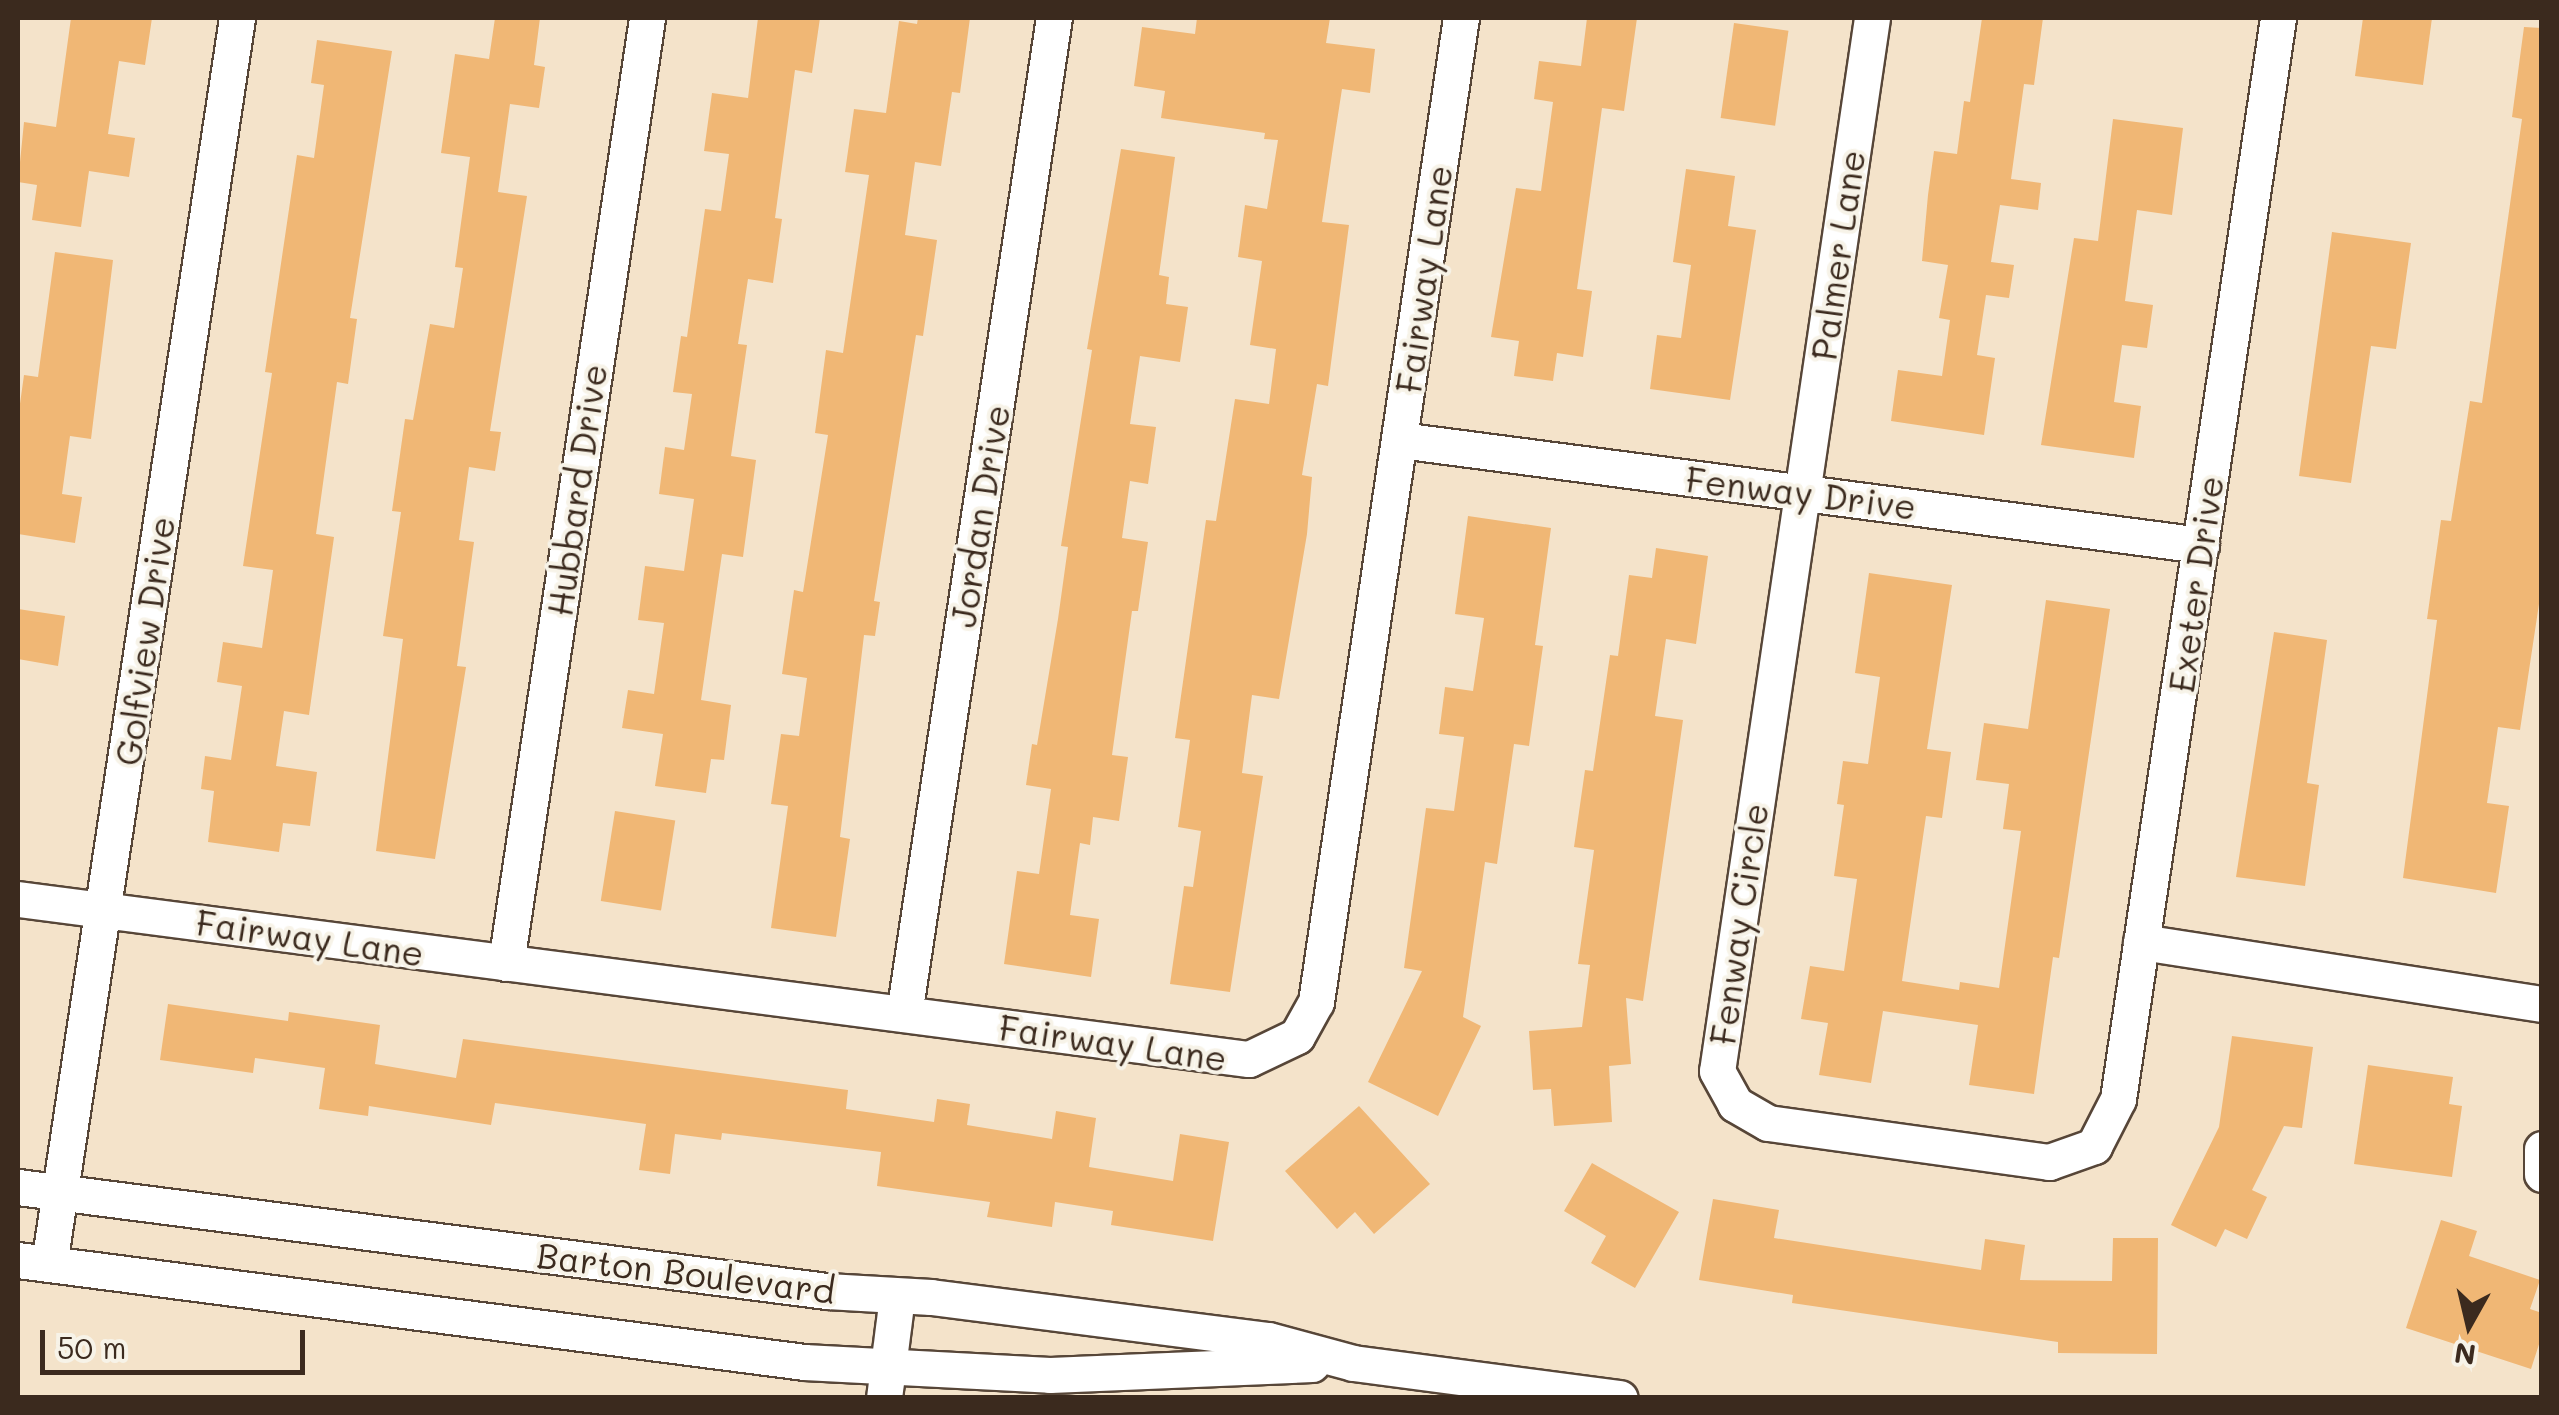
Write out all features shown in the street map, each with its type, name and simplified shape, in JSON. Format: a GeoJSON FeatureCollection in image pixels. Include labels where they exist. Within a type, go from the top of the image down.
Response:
{"type":"FeatureCollection","features":[{"type":"Feature","properties":{"kind":"street","name":"Golfview Drive"},"geometry":{"type":"LineString","coordinates":[[34,1262],[60,1193],[237,18]]}},
{"type":"Feature","properties":{"kind":"street","name":"Hubbard Drive"},"geometry":{"type":"LineString","coordinates":[[506,963],[647,18]]}},
{"type":"Feature","properties":{"kind":"street","name":"Jordan Drive"},"geometry":{"type":"LineString","coordinates":[[904,1014],[1054,18]]}},
{"type":"Feature","properties":{"kind":"street","name":"Fairway Lane"},"geometry":{"type":"LineString","coordinates":[[18,899],[1249,1060],[1297,1036],[1316,1002],[1461,18]]}},
{"type":"Feature","properties":{"kind":"street","name":"Palmer Lane"},"geometry":{"type":"LineString","coordinates":[[1802,492],[1872,18]]}},
{"type":"Feature","properties":{"kind":"street","name":"Exeter Drive"},"geometry":{"type":"LineString","coordinates":[[2094,1146],[2118,1099],[2278,18]]}},
{"type":"Feature","properties":{"kind":"street","name":"Fenway Drive"},"geometry":{"type":"LineString","coordinates":[[1400,440],[2201,545]]}},
{"type":"Feature","properties":{"kind":"street","name":"Fenway Circle"},"geometry":{"type":"LineString","coordinates":[[1802,492],[1717,1071],[1735,1104],[1768,1123],[2049,1162],[2094,1146]]}},
{"type":"Feature","properties":{"kind":"street"},"geometry":{"type":"LineString","coordinates":[[2141,942],[2542,1004]]}},
{"type":"Feature","properties":{"kind":"street"},"geometry":{"type":"LineString","coordinates":[[2542,1149],[2542,1174]]}},
{"type":"Feature","properties":{"kind":"street","name":"Barton Boulevard"},"geometry":{"type":"LineString","coordinates":[[18,1188],[826,1291],[1268,1340],[1353,1363],[1620,1398]]}},
{"type":"Feature","properties":{"kind":"street","name":"Barton Boulevard"},"geometry":{"type":"LineString","coordinates":[[34,1262],[804,1362],[886,1382],[1353,1363]]}},
{"type":"Feature","properties":{"kind":"street"},"geometry":{"type":"LineString","coordinates":[[886,1382],[897,1296]]}},
{"type":"Feature","properties":{"kind":"building"},"geometry":{"type":"Polygon","coordinates":[[[71,18],[152,18],[145,65],[119,61],[108,134],[135,138],[129,177],[89,171],[81,227],[32,220],[37,185],[18,182],[24,122],[56,127],[71,18]]]}},
{"type":"Feature","properties":{"kind":"building"},"geometry":{"type":"Polygon","coordinates":[[[495,18],[540,18],[534,65],[545,67],[539,108],[510,104],[498,192],[527,196],[490,431],[501,432],[495,471],[469,467],[459,540],[474,542],[457,666],[466,667],[435,859],[376,851],[403,639],[383,636],[401,512],[392,511],[405,419],[413,420],[430,324],[454,328],[463,268],[455,267],[470,157],[441,153],[455,54],[489,59],[495,18]]]}},
{"type":"Feature","properties":{"kind":"building"},"geometry":{"type":"Polygon","coordinates":[[[758,18],[820,18],[812,73],[795,70],[775,218],[782,219],[773,283],[748,279],[738,344],[747,345],[731,456],[756,460],[743,557],[722,554],[701,700],[731,705],[724,760],[711,759],[706,793],[655,786],[663,734],[622,728],[628,690],[654,694],[664,623],[638,620],[645,566],[684,571],[694,499],[659,494],[665,447],[684,450],[692,394],[673,392],[681,336],[687,337],[705,209],[721,211],[729,154],[704,151],[712,93],[748,98],[758,18]]]}},
{"type":"Feature","properties":{"kind":"building"},"geometry":{"type":"Polygon","coordinates":[[[918,18],[970,18],[960,93],[952,92],[941,166],[915,162],[905,235],[937,240],[923,336],[916,335],[874,601],[880,602],[875,636],[864,635],[840,837],[850,839],[836,937],[771,928],[788,806],[771,804],[781,734],[799,736],[807,678],[782,674],[794,590],[803,592],[828,435],[815,433],[826,350],[843,353],[869,175],[845,172],[854,109],[886,113],[899,21],[917,24],[918,18]]]}},
{"type":"Feature","properties":{"kind":"building"},"geometry":{"type":"Polygon","coordinates":[[[1197,18],[1330,18],[1326,43],[1375,49],[1370,93],[1342,89],[1333,147],[1322,222],[1349,225],[1328,386],[1317,384],[1302,475],[1312,477],[1307,534],[1279,699],[1252,695],[1242,773],[1263,776],[1230,992],[1170,984],[1184,886],[1193,887],[1201,831],[1178,827],[1190,740],[1175,738],[1206,520],[1216,521],[1235,399],[1269,404],[1276,349],[1250,345],[1262,261],[1238,257],[1245,205],[1267,209],[1278,140],[1264,139],[1265,133],[1161,118],[1165,91],[1134,86],[1142,27],[1195,34],[1197,18]]]}},
{"type":"Feature","properties":{"kind":"building"},"geometry":{"type":"Polygon","coordinates":[[[1587,18],[1637,18],[1624,111],[1602,108],[1577,289],[1592,291],[1583,357],[1557,353],[1553,381],[1514,376],[1519,341],[1491,337],[1516,188],[1541,191],[1553,102],[1534,99],[1539,61],[1581,66],[1587,18]]]}},
{"type":"Feature","properties":{"kind":"building"},"geometry":{"type":"Polygon","coordinates":[[[1982,18],[2043,18],[2034,85],[2024,84],[2011,179],[2041,183],[2038,210],[2000,205],[1991,262],[2014,265],[2009,298],[1986,295],[1977,355],[1995,358],[1984,435],[1891,421],[1898,370],[1942,376],[1950,320],[1939,318],[1948,265],[1922,261],[1928,195],[1934,151],[1957,154],[1964,101],[1970,102],[1982,18]]]}},
{"type":"Feature","properties":{"kind":"building"},"geometry":{"type":"Polygon","coordinates":[[[2363,18],[2432,18],[2423,85],[2355,76],[2363,18]]]}},
{"type":"Feature","properties":{"kind":"building"},"geometry":{"type":"Polygon","coordinates":[[[1734,23],[1788,31],[1775,126],[1721,118],[1734,23]]]}},
{"type":"Feature","properties":{"kind":"building"},"geometry":{"type":"Polygon","coordinates":[[[2524,27],[2542,28],[2542,584],[2520,730],[2498,727],[2487,803],[2509,806],[2496,893],[2403,878],[2437,620],[2427,619],[2441,520],[2451,521],[2470,401],[2482,403],[2522,119],[2512,117],[2524,27]]]}},
{"type":"Feature","properties":{"kind":"building"},"geometry":{"type":"Polygon","coordinates":[[[317,40],[392,51],[350,318],[357,319],[348,384],[337,382],[316,534],[334,537],[309,715],[284,711],[276,766],[317,772],[310,826],[283,823],[279,852],[208,842],[214,791],[201,789],[205,756],[231,760],[242,686],[217,682],[223,642],[262,648],[273,570],[243,566],[272,373],[265,372],[297,155],[314,158],[324,85],[311,83],[317,40]]]}},
{"type":"Feature","properties":{"kind":"building"},"geometry":{"type":"Polygon","coordinates":[[[2113,119],[2183,128],[2172,215],[2137,210],[2125,301],[2153,305],[2147,348],[2122,345],[2114,402],[2141,406],[2134,458],[2041,445],[2074,238],[2098,241],[2113,119]]]}},
{"type":"Feature","properties":{"kind":"building"},"geometry":{"type":"Polygon","coordinates":[[[1121,149],[1175,157],[1159,275],[1169,277],[1166,304],[1188,307],[1180,362],[1140,356],[1130,424],[1156,427],[1148,484],[1130,481],[1122,538],[1148,542],[1138,611],[1132,611],[1112,755],[1128,757],[1119,821],[1093,817],[1090,845],[1080,843],[1070,915],[1099,919],[1091,977],[1004,964],[1017,871],[1039,874],[1051,789],[1026,785],[1032,744],[1037,745],[1058,619],[1068,547],[1061,546],[1092,350],[1087,349],[1121,149]]]}},
{"type":"Feature","properties":{"kind":"building"},"geometry":{"type":"Polygon","coordinates":[[[1686,169],[1735,176],[1728,226],[1756,230],[1730,400],[1650,389],[1657,335],[1681,338],[1691,265],[1673,262],[1686,169]]]}},
{"type":"Feature","properties":{"kind":"building"},"geometry":{"type":"Polygon","coordinates":[[[2332,232],[2411,243],[2396,349],[2371,346],[2351,483],[2299,476],[2332,232]]]}},
{"type":"Feature","properties":{"kind":"building"},"geometry":{"type":"Polygon","coordinates":[[[55,252],[113,260],[91,439],[70,436],[62,494],[82,497],[75,543],[18,534],[18,418],[24,375],[38,377],[55,252]]]}},
{"type":"Feature","properties":{"kind":"building"},"geometry":{"type":"Polygon","coordinates":[[[1468,516],[1551,528],[1535,645],[1543,646],[1529,746],[1514,744],[1497,864],[1485,862],[1463,1017],[1481,1026],[1438,1116],[1368,1082],[1422,971],[1404,968],[1426,808],[1454,811],[1464,737],[1439,734],[1445,687],[1473,691],[1484,618],[1455,614],[1468,516]]]}},
{"type":"Feature","properties":{"kind":"building"},"geometry":{"type":"Polygon","coordinates":[[[1656,548],[1708,556],[1696,644],[1666,639],[1655,716],[1683,720],[1643,1001],[1626,998],[1631,1064],[1609,1066],[1612,1122],[1554,1126],[1551,1089],[1533,1090],[1529,1031],[1582,1027],[1590,965],[1578,964],[1594,850],[1574,847],[1585,770],[1593,771],[1610,655],[1618,656],[1629,575],[1652,578],[1656,548]]]}},
{"type":"Feature","properties":{"kind":"building"},"geometry":{"type":"Polygon","coordinates":[[[1869,573],[1952,585],[1927,749],[1951,752],[1942,818],[1926,816],[1902,981],[1959,990],[1960,982],[1999,988],[2021,831],[2003,829],[2009,784],[1976,780],[1984,723],[2028,729],[2046,600],[2110,609],[2059,958],[2053,957],[2034,1094],[1969,1085],[1978,1025],[1883,1011],[1871,1083],[1819,1075],[1828,1023],[1801,1019],[1810,966],[1844,971],[1857,879],[1834,876],[1844,805],[1837,804],[1843,761],[1868,764],[1880,677],[1855,673],[1869,573]]]}},
{"type":"Feature","properties":{"kind":"building"},"geometry":{"type":"Polygon","coordinates":[[[18,609],[65,616],[58,666],[18,659],[18,609]]]}},
{"type":"Feature","properties":{"kind":"building"},"geometry":{"type":"Polygon","coordinates":[[[2274,632],[2327,640],[2307,783],[2319,785],[2305,886],[2236,877],[2274,632]]]}},
{"type":"Feature","properties":{"kind":"building"},"geometry":{"type":"Polygon","coordinates":[[[615,811],[675,821],[661,910],[601,901],[615,811]]]}},
{"type":"Feature","properties":{"kind":"building"},"geometry":{"type":"Polygon","coordinates":[[[168,1004],[288,1021],[289,1012],[380,1025],[375,1064],[456,1078],[463,1039],[848,1090],[846,1109],[934,1122],[937,1099],[970,1104],[967,1125],[1052,1139],[1056,1111],[1096,1118],[1089,1167],[1173,1181],[1180,1134],[1229,1142],[1213,1241],[1111,1225],[1113,1211],[1055,1202],[1052,1227],[987,1217],[990,1202],[877,1186],[881,1152],[722,1133],[721,1140],[675,1134],[670,1174],[639,1170],[646,1124],[495,1103],[491,1125],[369,1106],[368,1116],[319,1109],[325,1068],[255,1058],[253,1073],[160,1060],[168,1004]]]}},
{"type":"Feature","properties":{"kind":"building"},"geometry":{"type":"Polygon","coordinates":[[[2232,1036],[2313,1047],[2302,1128],[2284,1126],[2252,1190],[2267,1197],[2247,1239],[2225,1229],[2216,1247],[2171,1225],[2219,1127],[2232,1036]]]}},
{"type":"Feature","properties":{"kind":"building"},"geometry":{"type":"Polygon","coordinates":[[[2368,1065],[2453,1077],[2449,1104],[2462,1106],[2452,1177],[2354,1164],[2368,1065]]]}},
{"type":"Feature","properties":{"kind":"building"},"geometry":{"type":"Polygon","coordinates":[[[1359,1106],[1430,1184],[1374,1234],[1355,1212],[1337,1229],[1285,1171],[1359,1106]]]}},
{"type":"Feature","properties":{"kind":"building"},"geometry":{"type":"Polygon","coordinates":[[[1592,1163],[1679,1212],[1635,1288],[1591,1263],[1606,1236],[1564,1211],[1592,1163]]]}},
{"type":"Feature","properties":{"kind":"building"},"geometry":{"type":"Polygon","coordinates":[[[1713,1199],[1779,1210],[1774,1238],[1981,1270],[1985,1239],[2025,1245],[2020,1280],[2112,1281],[2113,1238],[2158,1238],[2157,1354],[2058,1353],[2058,1342],[1792,1303],[1793,1295],[1699,1280],[1713,1199]]]}},
{"type":"Feature","properties":{"kind":"building"},"geometry":{"type":"Polygon","coordinates":[[[2441,1220],[2477,1231],[2469,1256],[2540,1280],[2530,1309],[2542,1313],[2542,1335],[2531,1369],[2406,1328],[2441,1220]]]}}]}
